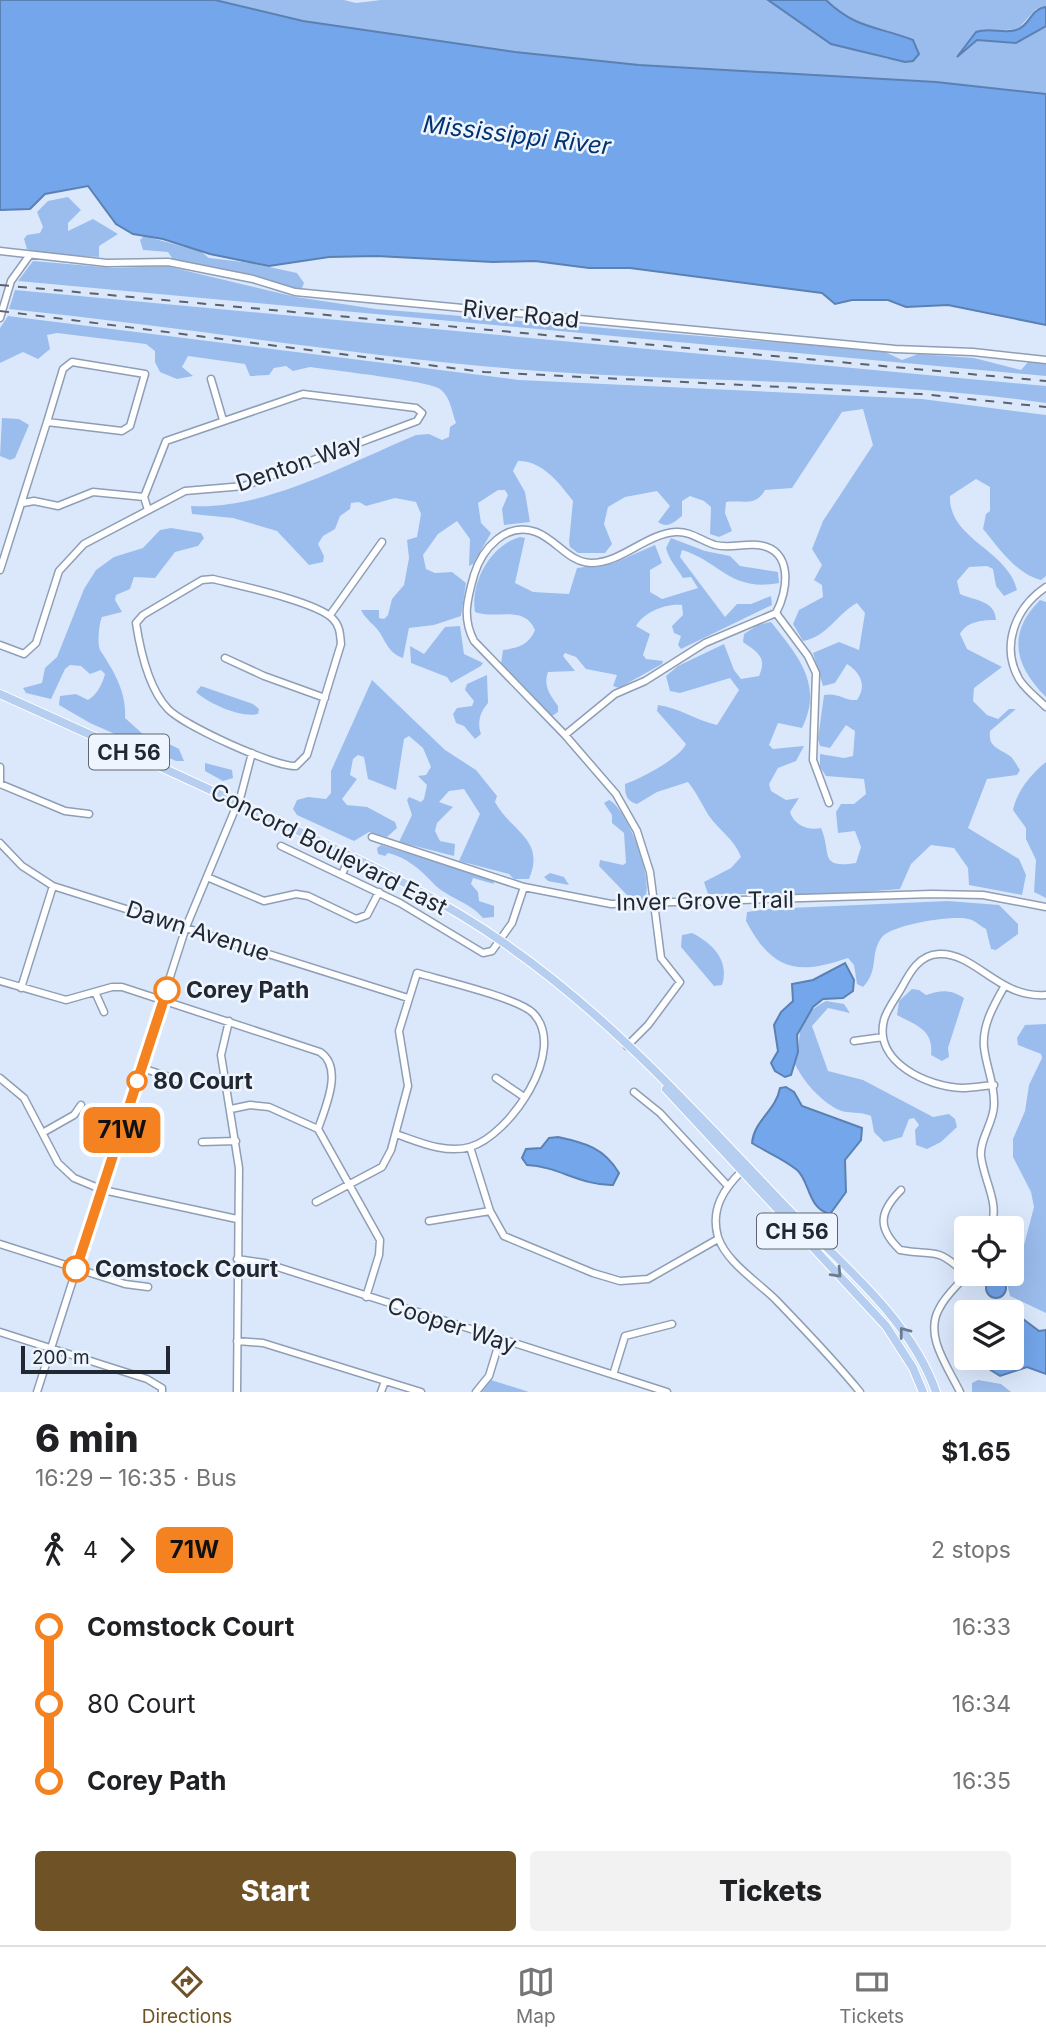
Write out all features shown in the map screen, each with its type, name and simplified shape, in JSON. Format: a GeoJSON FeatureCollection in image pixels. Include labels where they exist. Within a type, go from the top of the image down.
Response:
{"type":"FeatureCollection","features":[{"type":"Feature","properties":{"kind":"main road","name":"Concord Boulevard East"},"geometry":{"type":"LineString","coordinates":[[0,694],[239,801],[351,855],[416,889],[502,941],[565,990],[627,1046],[659,1078],[694,1122],[744,1169]]}},
{"type":"Feature","properties":{"kind":"main road","name":"CH 56"},"geometry":{"type":"LineString","coordinates":[[744,1169],[886,1326],[913,1368],[923,1392]]}},
{"type":"Feature","properties":{"kind":"main road","name":"CH 56"},"geometry":{"type":"LineString","coordinates":[[744,1169],[904,1331],[930,1375],[936,1392]]}},
{"type":"Feature","properties":{"kind":"street","name":"River Road"},"geometry":{"type":"LineString","coordinates":[[0,251],[107,263],[168,262],[309,294],[895,349],[973,352],[1046,359]]}},
{"type":"Feature","properties":{"kind":"street"},"geometry":{"type":"LineString","coordinates":[[0,318],[11,281],[29,256]]}},
{"type":"Feature","properties":{"kind":"street"},"geometry":{"type":"LineString","coordinates":[[0,570],[23,503],[47,422],[66,364],[72,362],[145,374],[127,429],[47,422]]}},
{"type":"Feature","properties":{"kind":"street"},"geometry":{"type":"LineString","coordinates":[[148,510],[144,497],[166,441],[223,421],[211,379]]}},
{"type":"Feature","properties":{"kind":"street","name":"Denton Way"},"geometry":{"type":"LineString","coordinates":[[0,645],[24,654],[36,643],[59,571],[69,556],[84,544],[185,491],[244,486],[417,421],[422,413],[416,408],[303,394],[223,421]]}},
{"type":"Feature","properties":{"kind":"street"},"geometry":{"type":"LineString","coordinates":[[23,503],[34,501],[58,506],[93,492],[144,497]]}},
{"type":"Feature","properties":{"kind":"street"},"geometry":{"type":"LineString","coordinates":[[565,735],[615,694],[645,681],[705,643],[776,614],[785,596],[785,567],[774,551],[759,545],[715,545],[678,531],[659,535],[610,559],[592,563],[574,559],[536,532],[514,531],[486,548],[478,562],[466,610],[467,626],[474,641],[565,735],[616,794],[637,831],[656,905],[662,958],[680,982],[627,1046]]}},
{"type":"Feature","properties":{"kind":"street"},"geometry":{"type":"LineString","coordinates":[[330,615],[383,542]]}},
{"type":"Feature","properties":{"kind":"street"},"geometry":{"type":"LineString","coordinates":[[213,579],[278,596],[330,615],[339,625],[341,644],[325,698],[307,755],[296,766],[288,766],[252,753],[185,721],[168,709],[157,691],[143,656],[136,623],[143,615],[202,580],[213,579]]}},
{"type":"Feature","properties":{"kind":"street"},"geometry":{"type":"LineString","coordinates":[[1046,587],[1019,611],[1012,637],[1011,657],[1020,680],[1046,707]]}},
{"type":"Feature","properties":{"kind":"street"},"geometry":{"type":"LineString","coordinates":[[776,614],[808,656],[816,673],[813,760],[829,803]]}},
{"type":"Feature","properties":{"kind":"street"},"geometry":{"type":"LineString","coordinates":[[225,658],[264,676],[325,698]]}},
{"type":"Feature","properties":{"kind":"street"},"geometry":{"type":"LineString","coordinates":[[37,1392],[186,927],[239,801],[252,753]]}},
{"type":"Feature","properties":{"kind":"street"},"geometry":{"type":"LineString","coordinates":[[0,767],[0,784],[65,811],[89,814]]}},
{"type":"Feature","properties":{"kind":"street","name":"Inver Grove Trail"},"geometry":{"type":"LineString","coordinates":[[372,837],[524,887],[611,904],[656,905],[932,894],[983,895],[1046,907]]}},
{"type":"Feature","properties":{"kind":"street","name":"Dawn Avenue"},"geometry":{"type":"LineString","coordinates":[[0,843],[22,866],[53,886],[408,998]]}},
{"type":"Feature","properties":{"kind":"street"},"geometry":{"type":"LineString","coordinates":[[281,846],[379,892],[483,953],[492,951],[502,941],[524,887]]}},
{"type":"Feature","properties":{"kind":"street"},"geometry":{"type":"LineString","coordinates":[[342,874],[351,855]]}},
{"type":"Feature","properties":{"kind":"street"},"geometry":{"type":"LineString","coordinates":[[207,877],[264,901],[296,894],[308,895],[356,919],[367,915],[379,892]]}},
{"type":"Feature","properties":{"kind":"street"},"geometry":{"type":"LineString","coordinates":[[21,988],[53,886]]}},
{"type":"Feature","properties":{"kind":"street"},"geometry":{"type":"LineString","coordinates":[[994,1085],[962,1088],[941,1085],[921,1077],[889,1055],[883,1037],[884,1020],[913,966],[926,957],[951,955],[1019,993],[1046,995]]}},
{"type":"Feature","properties":{"kind":"street"},"geometry":{"type":"LineString","coordinates":[[316,1202],[382,1167],[396,1134],[408,1086],[399,1031],[417,973],[530,1010],[544,1032],[543,1055],[524,1097],[501,1129],[470,1147],[442,1149],[396,1134]]}},
{"type":"Feature","properties":{"kind":"street"},"geometry":{"type":"LineString","coordinates":[[0,981],[66,1000],[121,987],[325,1055],[332,1082],[318,1129]]}},
{"type":"Feature","properties":{"kind":"street"},"geometry":{"type":"LineString","coordinates":[[992,1216],[993,1196],[985,1177],[980,1152],[994,1107],[994,1085],[984,1045],[986,1022],[1004,986]]}},
{"type":"Feature","properties":{"kind":"street"},"geometry":{"type":"LineString","coordinates":[[95,992],[104,1012]]}},
{"type":"Feature","properties":{"kind":"street"},"geometry":{"type":"LineString","coordinates":[[229,1021],[220,1055],[239,1168],[237,1392]]}},
{"type":"Feature","properties":{"kind":"street"},"geometry":{"type":"LineString","coordinates":[[854,1041],[883,1037]]}},
{"type":"Feature","properties":{"kind":"street"},"geometry":{"type":"LineString","coordinates":[[142,1068],[175,1079]]}},
{"type":"Feature","properties":{"kind":"street"},"geometry":{"type":"LineString","coordinates":[[0,1078],[24,1098],[62,1166],[74,1178],[103,1190],[237,1219]]}},
{"type":"Feature","properties":{"kind":"street"},"geometry":{"type":"LineString","coordinates":[[496,1078],[524,1097]]}},
{"type":"Feature","properties":{"kind":"street"},"geometry":{"type":"LineString","coordinates":[[634,1092],[660,1113],[727,1185]]}},
{"type":"Feature","properties":{"kind":"street"},"geometry":{"type":"LineString","coordinates":[[44,1132],[74,1115],[81,1105]]}},
{"type":"Feature","properties":{"kind":"street"},"geometry":{"type":"LineString","coordinates":[[231,1109],[250,1105],[270,1107],[318,1129],[380,1240],[379,1255],[366,1297]]}},
{"type":"Feature","properties":{"kind":"street"},"geometry":{"type":"LineString","coordinates":[[202,1142],[236,1141]]}},
{"type":"Feature","properties":{"kind":"street"},"geometry":{"type":"LineString","coordinates":[[470,1147],[496,1227],[513,1242],[620,1281],[653,1278],[695,1250],[718,1239]]}},
{"type":"Feature","properties":{"kind":"street"},"geometry":{"type":"LineString","coordinates":[[744,1169],[727,1185],[716,1212],[718,1239],[735,1261],[860,1392]]}},
{"type":"Feature","properties":{"kind":"street"},"geometry":{"type":"LineString","coordinates":[[901,1190],[889,1202],[882,1222],[887,1238],[900,1250],[931,1251],[946,1255],[954,1262]]}},
{"type":"Feature","properties":{"kind":"street"},"geometry":{"type":"LineString","coordinates":[[429,1222],[490,1211]]}},
{"type":"Feature","properties":{"kind":"street"},"geometry":{"type":"LineString","coordinates":[[0,1244],[125,1284],[148,1287]]}},
{"type":"Feature","properties":{"kind":"street","name":"Cooper Way"},"geometry":{"type":"LineString","coordinates":[[237,1259],[265,1263],[667,1392]]}},
{"type":"Feature","properties":{"kind":"street"},"geometry":{"type":"LineString","coordinates":[[957,1286],[939,1308],[933,1327],[938,1346],[960,1392]]}},
{"type":"Feature","properties":{"kind":"street"},"geometry":{"type":"LineString","coordinates":[[613,1375],[625,1336],[672,1324]]}},
{"type":"Feature","properties":{"kind":"street"},"geometry":{"type":"LineString","coordinates":[[0,1332],[146,1379],[162,1390]]}},
{"type":"Feature","properties":{"kind":"street"},"geometry":{"type":"LineString","coordinates":[[476,1392],[489,1376],[500,1340]]}},
{"type":"Feature","properties":{"kind":"street"},"geometry":{"type":"LineString","coordinates":[[237,1341],[263,1343],[421,1392]]}},
{"type":"Feature","properties":{"kind":"street"},"geometry":{"type":"LineString","coordinates":[[382,1392],[385,1381]]}},
{"type":"Feature","properties":{"kind":"shaded area"},"geometry":{"type":"Polygon","coordinates":[[[215,0],[344,0],[356,3],[381,0],[768,0],[831,44],[888,59],[915,42],[861,26],[842,15],[826,0],[1046,0],[1046,7],[1036,9],[1018,29],[976,32],[957,57],[977,40],[1016,43],[1046,26],[1046,94],[936,82],[639,65],[515,52],[303,21],[215,0]]]}},
{"type":"Feature","properties":{"kind":"shaded area"},"geometry":{"type":"Polygon","coordinates":[[[68,197],[81,210],[68,223],[68,231],[93,219],[118,234],[99,246],[99,257],[43,254],[27,249],[24,239],[27,235],[40,233],[43,227],[37,212],[48,201],[68,197]]]}},
{"type":"Feature","properties":{"kind":"shaded area"},"geometry":{"type":"Polygon","coordinates":[[[144,236],[200,251],[209,258],[251,263],[297,273],[304,283],[302,288],[295,290],[174,261],[168,252],[143,250],[140,240],[144,236]]]}},
{"type":"Feature","properties":{"kind":"shaded area"},"geometry":{"type":"Polygon","coordinates":[[[33,261],[114,268],[166,266],[296,297],[376,309],[883,351],[902,360],[918,354],[974,358],[1021,370],[1029,361],[1046,364],[1046,376],[18,281],[33,261]]]}},
{"type":"Feature","properties":{"kind":"shaded area"},"geometry":{"type":"Polygon","coordinates":[[[15,290],[1046,386],[1046,403],[856,385],[602,375],[406,358],[9,309],[15,290]]]}},
{"type":"Feature","properties":{"kind":"shaded area"},"geometry":{"type":"Polygon","coordinates":[[[8,316],[519,380],[922,399],[1046,415],[1046,576],[1041,580],[1024,572],[983,529],[986,514],[990,511],[990,487],[976,479],[950,496],[952,511],[958,523],[1002,564],[1017,590],[1004,596],[996,586],[993,569],[987,566],[969,567],[957,581],[960,594],[983,602],[995,613],[996,620],[971,624],[960,634],[967,649],[1002,667],[974,688],[973,701],[987,715],[998,719],[1009,709],[1016,709],[990,731],[990,737],[995,747],[1011,757],[1020,770],[1017,775],[987,779],[968,828],[1019,859],[1026,875],[1022,895],[969,885],[968,868],[954,848],[931,845],[911,864],[900,889],[840,894],[708,894],[704,882],[731,868],[741,857],[731,840],[709,816],[688,782],[657,792],[637,804],[630,801],[626,794],[625,784],[668,761],[686,744],[657,711],[658,705],[717,725],[739,690],[730,678],[680,693],[670,691],[666,676],[678,666],[724,644],[734,670],[741,679],[759,676],[762,660],[743,642],[744,634],[758,625],[771,622],[798,658],[809,684],[810,698],[802,728],[778,723],[769,745],[773,749],[804,746],[796,761],[778,768],[769,784],[771,791],[786,800],[799,798],[790,812],[792,817],[802,826],[821,828],[831,861],[836,864],[856,863],[861,847],[855,831],[838,833],[836,812],[841,804],[854,804],[866,794],[864,779],[826,776],[820,767],[820,754],[844,758],[853,756],[855,731],[846,725],[830,748],[820,746],[818,739],[824,695],[857,700],[862,690],[861,680],[856,671],[847,664],[835,683],[823,686],[813,653],[839,642],[859,650],[865,613],[857,603],[819,635],[803,641],[793,624],[799,610],[823,597],[822,585],[814,580],[822,565],[812,549],[823,521],[873,445],[863,409],[842,412],[792,488],[765,490],[753,501],[726,502],[725,513],[732,531],[719,537],[710,534],[711,507],[690,496],[682,501],[682,516],[668,525],[658,522],[670,506],[657,491],[625,497],[608,507],[604,524],[612,544],[605,553],[578,553],[570,547],[569,542],[573,501],[543,469],[535,464],[518,461],[513,471],[525,492],[530,522],[504,525],[502,509],[508,495],[505,490],[498,490],[478,503],[481,523],[491,533],[473,564],[469,566],[470,539],[457,521],[438,534],[423,555],[426,569],[435,573],[452,572],[466,583],[461,616],[434,625],[409,628],[403,658],[392,651],[361,610],[379,610],[379,618],[384,619],[388,615],[392,599],[404,585],[409,558],[407,540],[417,537],[421,514],[416,502],[395,498],[366,506],[359,502],[351,503],[350,509],[340,516],[335,529],[323,536],[318,544],[324,556],[323,562],[309,565],[277,531],[233,518],[192,514],[191,506],[248,501],[277,493],[416,435],[429,434],[442,440],[449,437],[450,427],[456,423],[449,400],[440,389],[400,379],[310,367],[293,371],[286,366],[274,368],[269,375],[250,376],[245,364],[188,356],[182,367],[193,376],[177,379],[160,372],[155,362],[155,351],[146,344],[57,333],[47,335],[50,349],[38,359],[23,352],[0,363],[0,328],[8,316]]]}},
{"type":"Feature","properties":{"kind":"shaded area"},"geometry":{"type":"Polygon","coordinates":[[[2,418],[19,419],[29,425],[15,458],[10,460],[0,456],[2,418]]]}},
{"type":"Feature","properties":{"kind":"shaded area"},"geometry":{"type":"Polygon","coordinates":[[[171,528],[201,533],[204,538],[198,546],[175,552],[155,578],[134,577],[130,589],[116,595],[115,600],[122,612],[102,617],[99,643],[121,690],[125,718],[145,736],[154,736],[179,749],[184,761],[176,761],[90,723],[59,705],[60,696],[76,694],[88,700],[91,698],[104,678],[105,674],[101,670],[90,674],[81,666],[70,665],[65,669],[51,699],[26,693],[23,688],[42,683],[45,668],[57,657],[84,589],[96,570],[114,557],[143,548],[160,530],[171,528]]]}},
{"type":"Feature","properties":{"kind":"shaded area"},"geometry":{"type":"Polygon","coordinates":[[[520,537],[525,538],[515,583],[533,592],[569,594],[577,568],[614,563],[655,545],[662,563],[650,570],[650,592],[662,599],[698,588],[691,577],[683,578],[671,560],[666,548],[671,538],[705,551],[730,556],[740,566],[778,572],[779,583],[762,585],[737,580],[707,561],[682,550],[680,557],[725,617],[737,604],[751,604],[771,596],[772,605],[681,649],[678,645],[681,636],[674,633],[672,626],[683,615],[682,605],[669,605],[650,613],[636,626],[650,634],[643,655],[646,659],[663,661],[662,664],[619,688],[613,686],[617,675],[586,669],[576,657],[565,653],[563,656],[575,671],[548,672],[547,686],[558,706],[558,712],[552,716],[501,664],[503,650],[522,645],[533,635],[535,630],[530,622],[516,615],[475,612],[476,589],[485,566],[500,548],[520,537]]]}},
{"type":"Feature","properties":{"kind":"shaded area"},"geometry":{"type":"Polygon","coordinates":[[[1040,600],[1046,602],[1046,697],[1027,674],[1019,650],[1022,625],[1040,600]]]}},
{"type":"Feature","properties":{"kind":"shaded area"},"geometry":{"type":"Polygon","coordinates":[[[460,626],[464,654],[483,663],[481,666],[451,683],[447,677],[411,663],[410,646],[424,654],[445,627],[460,626]]]}},
{"type":"Feature","properties":{"kind":"shaded area"},"geometry":{"type":"Polygon","coordinates":[[[487,675],[488,703],[480,718],[481,734],[475,739],[464,726],[456,723],[453,714],[457,708],[472,706],[474,701],[465,690],[467,684],[487,675]]]}},
{"type":"Feature","properties":{"kind":"shaded area"},"geometry":{"type":"Polygon","coordinates":[[[372,680],[445,750],[476,770],[497,796],[495,802],[530,845],[533,865],[529,879],[514,879],[509,874],[459,861],[480,814],[464,789],[449,791],[439,802],[453,807],[437,823],[435,831],[440,841],[455,844],[454,856],[399,842],[412,815],[407,800],[409,797],[421,802],[424,799],[427,785],[418,776],[426,775],[431,767],[423,748],[409,736],[404,739],[396,790],[368,779],[364,757],[358,755],[353,759],[350,775],[357,779],[342,799],[347,805],[367,807],[395,822],[397,828],[387,837],[369,832],[354,841],[297,815],[293,809],[297,800],[308,797],[326,799],[331,793],[331,771],[372,680]]]}},
{"type":"Feature","properties":{"kind":"shaded area"},"geometry":{"type":"Polygon","coordinates":[[[201,686],[253,704],[259,709],[258,714],[243,714],[217,705],[196,692],[201,686]]]}},
{"type":"Feature","properties":{"kind":"shaded area"},"geometry":{"type":"Polygon","coordinates":[[[1046,762],[1046,898],[1034,892],[1036,860],[1026,839],[1026,828],[1013,810],[1025,783],[1046,762]]]}},
{"type":"Feature","properties":{"kind":"shaded area"},"geometry":{"type":"Polygon","coordinates":[[[205,763],[232,770],[233,778],[223,781],[205,771],[205,763]]]}},
{"type":"Feature","properties":{"kind":"shaded area"},"geometry":{"type":"Polygon","coordinates":[[[609,800],[624,816],[638,846],[646,877],[647,890],[644,899],[627,895],[599,866],[600,860],[623,865],[626,863],[624,833],[612,823],[612,815],[604,803],[609,800]]]}},
{"type":"Feature","properties":{"kind":"shaded area"},"geometry":{"type":"Polygon","coordinates":[[[381,845],[493,880],[494,884],[473,878],[471,884],[478,892],[479,901],[494,906],[494,917],[483,918],[472,908],[445,893],[407,861],[388,853],[385,856],[378,854],[377,848],[381,845]]]}},
{"type":"Feature","properties":{"kind":"shaded area"},"geometry":{"type":"Polygon","coordinates":[[[550,873],[564,877],[569,885],[548,881],[544,877],[550,873]]]}},
{"type":"Feature","properties":{"kind":"shaded area"},"geometry":{"type":"Polygon","coordinates":[[[948,901],[999,905],[1018,924],[1018,934],[996,950],[991,949],[986,929],[964,918],[939,919],[898,928],[882,937],[878,943],[871,974],[863,987],[857,984],[854,965],[848,958],[815,967],[788,965],[777,960],[766,951],[746,921],[747,912],[767,909],[948,901]]]}},
{"type":"Feature","properties":{"kind":"shaded area"},"geometry":{"type":"Polygon","coordinates":[[[692,933],[718,953],[724,968],[722,985],[714,986],[681,947],[682,935],[692,933]]]}},
{"type":"Feature","properties":{"kind":"shaded area"},"geometry":{"type":"Polygon","coordinates":[[[912,989],[926,995],[941,991],[950,992],[964,998],[948,1048],[949,1057],[942,1061],[931,1055],[929,1039],[922,1029],[897,1015],[899,1001],[912,989]]]}},
{"type":"Feature","properties":{"kind":"shaded area"},"geometry":{"type":"Polygon","coordinates":[[[826,1001],[844,1004],[850,1013],[828,1008],[812,1026],[828,1071],[863,1080],[933,1117],[949,1114],[955,1119],[957,1127],[941,1142],[927,1149],[916,1145],[915,1130],[919,1125],[914,1118],[909,1119],[902,1137],[884,1142],[874,1132],[871,1116],[839,1110],[819,1096],[807,1083],[794,1062],[801,1028],[807,1015],[826,1001]]]}},
{"type":"Feature","properties":{"kind":"shaded area"},"geometry":{"type":"Polygon","coordinates":[[[1046,1024],[1046,1313],[1024,1303],[1024,1300],[1010,1296],[1008,1286],[1024,1286],[1024,1245],[1034,1207],[1031,1192],[1013,1157],[1013,1139],[1025,1111],[1029,1085],[1042,1058],[1041,1054],[1018,1045],[1017,1038],[1025,1025],[1046,1024]]]}},
{"type":"Feature","properties":{"kind":"shaded area"},"geometry":{"type":"Polygon","coordinates":[[[491,1380],[529,1392],[482,1392],[491,1380]]]}},
{"type":"Feature","properties":{"kind":"shaded area"},"geometry":{"type":"Polygon","coordinates":[[[978,1380],[1001,1384],[1011,1392],[972,1392],[972,1383],[978,1380]]]}},
{"type":"Feature","properties":{"kind":"water","name":"Mississippi River"},"geometry":{"type":"Polygon","coordinates":[[[0,0],[215,0],[303,21],[515,52],[639,65],[936,82],[1046,94],[1046,325],[948,305],[906,307],[888,300],[852,300],[835,304],[822,293],[630,268],[589,268],[535,261],[493,262],[376,256],[329,257],[269,266],[133,234],[116,224],[88,186],[45,194],[30,209],[0,210],[0,0]]]}},
{"type":"Feature","properties":{"kind":"water"},"geometry":{"type":"Polygon","coordinates":[[[768,0],[826,0],[857,22],[913,40],[919,54],[913,61],[905,62],[831,44],[768,0]]]}},
{"type":"Feature","properties":{"kind":"water"},"geometry":{"type":"Polygon","coordinates":[[[1046,7],[1046,26],[1016,43],[977,40],[957,57],[976,32],[1016,30],[1037,11],[1046,7]]]}},
{"type":"Feature","properties":{"kind":"water"},"geometry":{"type":"Polygon","coordinates":[[[845,963],[854,980],[853,991],[843,998],[823,999],[813,1007],[797,1035],[798,1052],[791,1075],[785,1077],[775,1071],[771,1063],[778,1051],[774,1025],[781,1012],[793,1001],[792,984],[813,980],[845,963]]]}},
{"type":"Feature","properties":{"kind":"water"},"geometry":{"type":"Polygon","coordinates":[[[786,1087],[794,1092],[802,1106],[862,1128],[861,1140],[845,1160],[846,1192],[830,1214],[817,1206],[797,1170],[752,1143],[757,1128],[774,1103],[780,1088],[786,1087]]]}},
{"type":"Feature","properties":{"kind":"water"},"geometry":{"type":"Polygon","coordinates":[[[558,1137],[586,1144],[607,1158],[619,1173],[613,1185],[527,1165],[522,1158],[526,1149],[541,1148],[549,1138],[558,1137]]]}},
{"type":"Feature","properties":{"kind":"water"},"geometry":{"type":"Polygon","coordinates":[[[986,1286],[1006,1286],[1003,1295],[996,1298],[989,1295],[986,1288],[986,1286]]]}},
{"type":"Feature","properties":{"kind":"water"},"geometry":{"type":"Polygon","coordinates":[[[1024,1320],[1039,1331],[1046,1330],[1046,1374],[1024,1368],[1024,1320]]]}},
{"type":"Feature","properties":{"kind":"water"},"geometry":{"type":"Polygon","coordinates":[[[991,1370],[1018,1370],[1000,1376],[991,1370]]]}},
{"type":"Feature","properties":{"kind":"railway"},"geometry":{"type":"LineString","coordinates":[[0,285],[1046,381]]}},
{"type":"Feature","properties":{"kind":"railway"},"geometry":{"type":"LineString","coordinates":[[0,311],[484,372],[921,394],[1046,407]]}},
{"type":"Feature","properties":{"kind":"bus line","name":"71W"},"geometry":{"type":"LineString","coordinates":[[76,1269],[167,990]]}},
{"type":"Feature","properties":{"kind":"place","name":"Corey Path"},"geometry":{"type":"Point","coordinates":[167,990]}},
{"type":"Feature","properties":{"kind":"place","name":"80 Court"},"geometry":{"type":"Point","coordinates":[137,1081]}},
{"type":"Feature","properties":{"kind":"place","name":"Comstock Court"},"geometry":{"type":"Point","coordinates":[76,1269]}}]}
